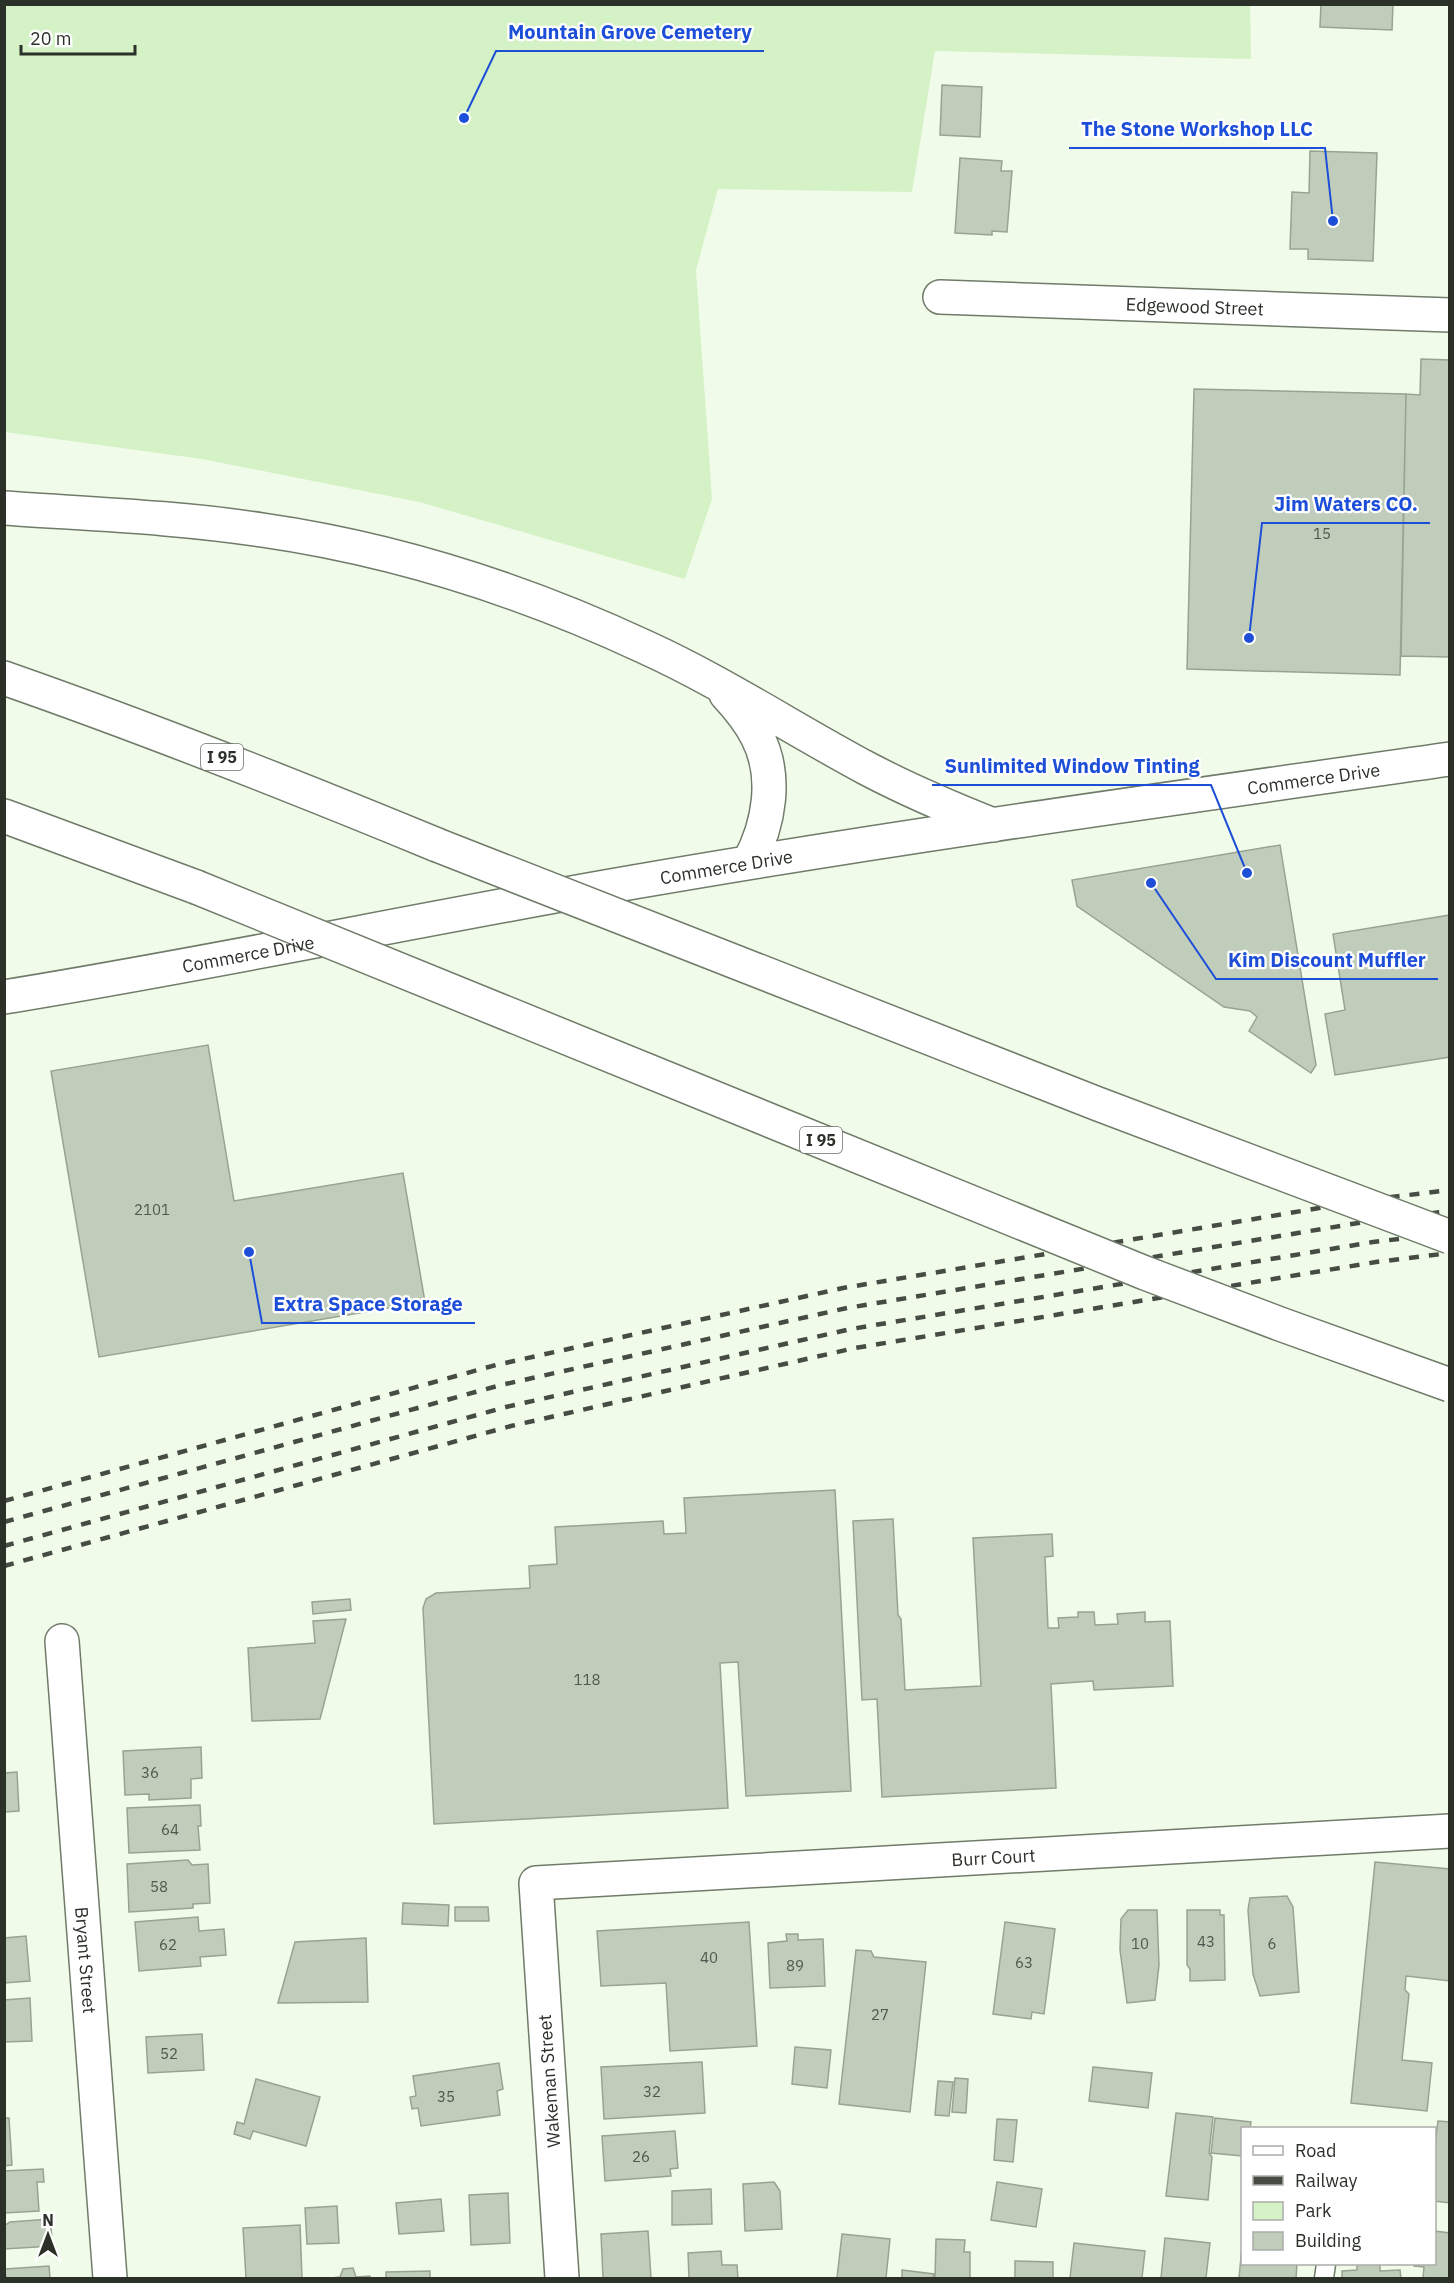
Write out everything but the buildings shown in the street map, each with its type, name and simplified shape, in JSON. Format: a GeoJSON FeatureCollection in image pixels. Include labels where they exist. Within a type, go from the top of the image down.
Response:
{"type":"FeatureCollection","features":[{"type":"Feature","properties":{"kind":"main road","name":"Edgewood Street"},"geometry":{"type":"LineString","coordinates":[[940,297],[1449,315]]}},
{"type":"Feature","properties":{"kind":"main road"},"geometry":{"type":"LineString","coordinates":[[4,507],[202,522],[264,530],[386,555],[514,594],[643,645],[696,671],[886,778],[947,807],[993,825]]}},
{"type":"Feature","properties":{"kind":"main road"},"geometry":{"type":"LineString","coordinates":[[696,671],[724,692],[744,714],[758,737],[765,761],[769,788],[767,814],[760,841],[748,862]]}},
{"type":"Feature","properties":{"kind":"main road","name":"I 95"},"geometry":{"type":"LineString","coordinates":[[4,678],[258,771],[437,845],[1087,1100],[1449,1238]]}},
{"type":"Feature","properties":{"kind":"main road","name":"Commerce Drive"},"geometry":{"type":"LineString","coordinates":[[4,997],[97,982],[748,862],[1449,759]]}},
{"type":"Feature","properties":{"kind":"main road","name":"I 95"},"geometry":{"type":"LineString","coordinates":[[4,816],[196,886],[1145,1273],[1449,1386]]}},
{"type":"Feature","properties":{"kind":"main road","name":"Bryant Street"},"geometry":{"type":"LineString","coordinates":[[62,1641],[110,2278]]}},
{"type":"Feature","properties":{"kind":"main road","name":"Burr Court"},"geometry":{"type":"LineString","coordinates":[[536,1882],[1449,1831]]}},
{"type":"Feature","properties":{"kind":"main road","name":"Wakeman Street"},"geometry":{"type":"LineString","coordinates":[[536,1882],[562,2278]]}},
{"type":"Feature","properties":{"kind":"green space"},"geometry":{"type":"Polygon","coordinates":[[[5,4],[1250,4],[1251,59],[935,51],[912,192],[718,189],[696,270],[712,499],[685,579],[419,502],[202,459],[5,432],[5,4]]]}},
{"type":"Feature","properties":{"kind":"railway"},"geometry":{"type":"LineString","coordinates":[[4,1501],[496,1365],[843,1288],[1367,1200],[1450,1190]]}},
{"type":"Feature","properties":{"kind":"railway"},"geometry":{"type":"LineString","coordinates":[[4,1522],[501,1385],[847,1308],[1370,1221],[1450,1211]]}},
{"type":"Feature","properties":{"kind":"railway"},"geometry":{"type":"LineString","coordinates":[[4,1546],[506,1407],[851,1329],[1373,1242],[1450,1233]]}},
{"type":"Feature","properties":{"kind":"railway"},"geometry":{"type":"LineString","coordinates":[[4,1566],[511,1426],[855,1348],[1376,1262],[1450,1253]]}},
{"type":"Feature","properties":{"kind":"place","name":"Mountain Grove Cemetery"},"geometry":{"type":"Point","coordinates":[464,118]}},
{"type":"Feature","properties":{"kind":"place","name":"The Stone Workshop LLC"},"geometry":{"type":"Point","coordinates":[1333,221]}},
{"type":"Feature","properties":{"kind":"place","name":"Jim Waters CO."},"geometry":{"type":"Point","coordinates":[1249,638]}},
{"type":"Feature","properties":{"kind":"place","name":"Sunlimited Window Tinting"},"geometry":{"type":"Point","coordinates":[1247,873]}},
{"type":"Feature","properties":{"kind":"place","name":"Kim Discount Muffler"},"geometry":{"type":"Point","coordinates":[1151,883]}},
{"type":"Feature","properties":{"kind":"place","name":"Extra Space Storage"},"geometry":{"type":"Point","coordinates":[249,1252]}}]}
